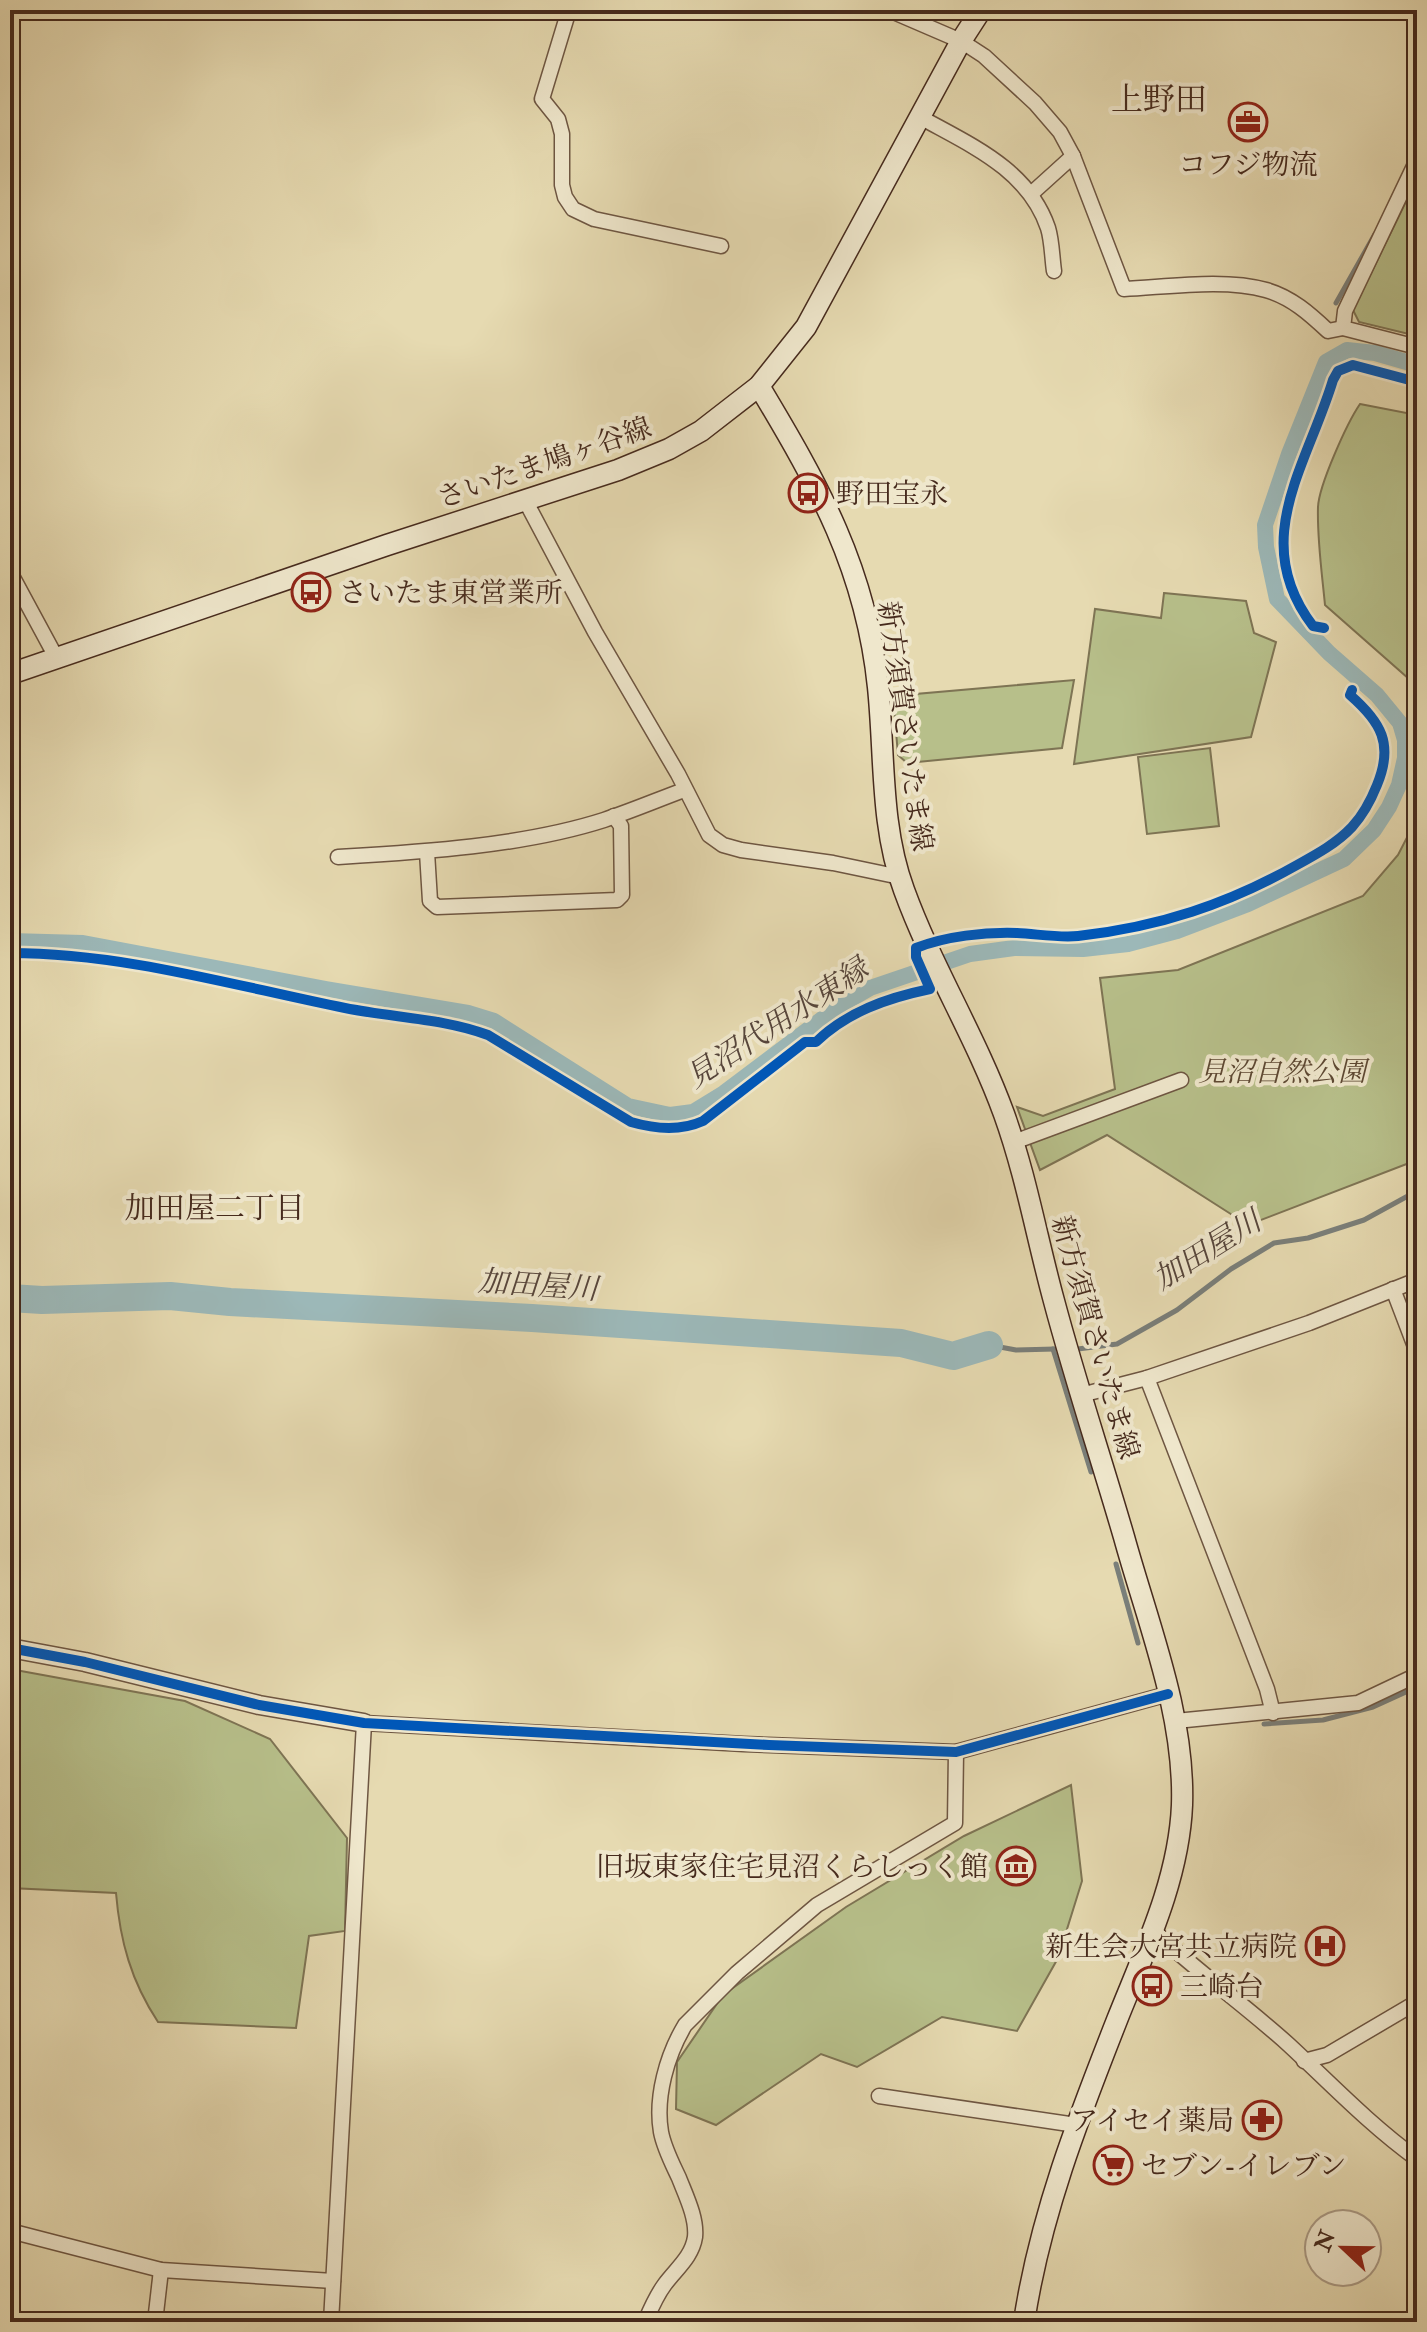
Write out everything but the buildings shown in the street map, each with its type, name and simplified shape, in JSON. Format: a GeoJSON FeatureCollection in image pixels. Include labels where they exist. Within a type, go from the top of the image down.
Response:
{"type":"FeatureCollection","features":[{"type":"Feature","properties":{"kind":"main road","name":"さいたま鳩ヶ谷線"},"geometry":{"type":"LineString","coordinates":[[10,674],[618,470],[669,449],[721,417],[759,386],[812,316],[961,41],[981,10]]}},
{"type":"Feature","properties":{"kind":"main road","name":"新方須賀さいたま線"},"geometry":{"type":"LineString","coordinates":[[759,386],[826,502],[860,592],[872,641],[889,819],[900,877],[942,979],[989,1076],[1014,1142],[1081,1395],[1176,1721],[1180,1776],[1177,1845],[1153,1930],[1056,2180],[1024,2322]]}},
{"type":"Feature","properties":{"kind":"street"},"geometry":{"type":"LineString","coordinates":[[569,10],[542,99],[558,119],[562,134],[561,169],[565,197],[573,209],[594,219],[721,246]]}},
{"type":"Feature","properties":{"kind":"street"},"geometry":{"type":"LineString","coordinates":[[889,10],[961,41],[984,56],[1035,103],[1060,132],[1073,156],[1124,289],[1239,284],[1268,290],[1287,299],[1307,311],[1328,331],[1343,328],[1417,347]]}},
{"type":"Feature","properties":{"kind":"street"},"geometry":{"type":"LineString","coordinates":[[920,117],[995,159],[1031,194],[1049,229],[1054,271]]}},
{"type":"Feature","properties":{"kind":"street"},"geometry":{"type":"LineString","coordinates":[[1031,194],[1073,156]]}},
{"type":"Feature","properties":{"kind":"street"},"geometry":{"type":"LineString","coordinates":[[1343,328],[1345,311],[1417,160]]}},
{"type":"Feature","properties":{"kind":"street"},"geometry":{"type":"LineString","coordinates":[[525,500],[709,835],[723,845],[900,877]]}},
{"type":"Feature","properties":{"kind":"street"},"geometry":{"type":"LineString","coordinates":[[10,572],[57,659]]}},
{"type":"Feature","properties":{"kind":"street"},"geometry":{"type":"LineString","coordinates":[[338,857],[427,852],[559,832],[684,790]]}},
{"type":"Feature","properties":{"kind":"street"},"geometry":{"type":"LineString","coordinates":[[427,852],[430,901],[437,907],[617,900],[622,895],[621,826],[614,816]]}},
{"type":"Feature","properties":{"kind":"street"},"geometry":{"type":"LineString","coordinates":[[1014,1142],[1181,1080]]}},
{"type":"Feature","properties":{"kind":"street"},"geometry":{"type":"LineString","coordinates":[[1081,1395],[1147,1378],[1309,1323],[1417,1280]]}},
{"type":"Feature","properties":{"kind":"street"},"geometry":{"type":"LineString","coordinates":[[1393,1289],[1417,1352]]}},
{"type":"Feature","properties":{"kind":"street"},"geometry":{"type":"LineString","coordinates":[[1147,1378],[1267,1689],[1273,1713]]}},
{"type":"Feature","properties":{"kind":"street"},"geometry":{"type":"LineString","coordinates":[[10,1648],[85,1662],[259,1705],[364,1723],[744,1744],[956,1752],[1168,1694]]}},
{"type":"Feature","properties":{"kind":"street"},"geometry":{"type":"LineString","coordinates":[[1176,1721],[1358,1703],[1417,1675]]}},
{"type":"Feature","properties":{"kind":"street"},"geometry":{"type":"LineString","coordinates":[[331,2322],[364,1723]]}},
{"type":"Feature","properties":{"kind":"street"},"geometry":{"type":"LineString","coordinates":[[645,2322],[654,2299],[683,2263],[695,2237],[690,2208],[661,2132],[660,2110],[668,2060],[679,2035],[685,2025],[737,1973],[817,1905],[955,1823],[956,1752]]}},
{"type":"Feature","properties":{"kind":"street"},"geometry":{"type":"LineString","coordinates":[[1153,1930],[1376,2128],[1417,2159]]}},
{"type":"Feature","properties":{"kind":"street"},"geometry":{"type":"LineString","coordinates":[[1304,2061],[1327,2055],[1417,2002]]}},
{"type":"Feature","properties":{"kind":"street"},"geometry":{"type":"LineString","coordinates":[[879,2096],[1076,2125]]}},
{"type":"Feature","properties":{"kind":"street"},"geometry":{"type":"LineString","coordinates":[[10,2231],[161,2270],[333,2281]]}},
{"type":"Feature","properties":{"kind":"street"},"geometry":{"type":"LineString","coordinates":[[155,2322],[161,2270]]}},
{"type":"Feature","properties":{"kind":"green space"},"geometry":{"type":"Polygon","coordinates":[[[1417,179],[1417,336],[1359,322],[1353,310],[1417,179]]]}},
{"type":"Feature","properties":{"kind":"green space"},"geometry":{"type":"Polygon","coordinates":[[[1360,404],[1417,415],[1417,686],[1325,605],[1318,507],[1334,454],[1360,404]]]}},
{"type":"Feature","properties":{"kind":"green space"},"geometry":{"type":"Polygon","coordinates":[[[1164,593],[1246,601],[1254,633],[1276,642],[1251,737],[1074,764],[1095,609],[1161,618],[1164,593]]]}},
{"type":"Feature","properties":{"kind":"green space"},"geometry":{"type":"Polygon","coordinates":[[[1074,680],[1062,748],[907,763],[898,755],[893,696],[1074,680]]]}},
{"type":"Feature","properties":{"kind":"green space"},"geometry":{"type":"Polygon","coordinates":[[[1210,748],[1219,826],[1147,834],[1138,757],[1210,748]]]}},
{"type":"Feature","properties":{"kind":"green space","name":"見沼自然公園"},"geometry":{"type":"Polygon","coordinates":[[[1417,818],[1417,1160],[1248,1225],[1107,1135],[1040,1170],[1017,1107],[1043,1116],[1115,1089],[1100,978],[1178,970],[1363,896],[1398,855],[1417,818]]]}},
{"type":"Feature","properties":{"kind":"green space"},"geometry":{"type":"Polygon","coordinates":[[[10,1669],[185,1701],[270,1739],[347,1838],[345,1931],[309,1936],[296,2028],[158,2022],[128,1960],[116,1893],[10,1888],[10,1669]]]}},
{"type":"Feature","properties":{"kind":"green space"},"geometry":{"type":"Polygon","coordinates":[[[1071,1785],[1082,1881],[1058,1958],[1017,2031],[942,2017],[857,2067],[821,2054],[716,2125],[676,2109],[677,2062],[723,1995],[846,1907],[964,1836],[1071,1785]]]}},
{"type":"Feature","properties":{"kind":"waterway"},"geometry":{"type":"LineString","coordinates":[[1414,10],[1417,62]]}},
{"type":"Feature","properties":{"kind":"waterway"},"geometry":{"type":"LineString","coordinates":[[1411,160],[1417,143]]}},
{"type":"Feature","properties":{"kind":"waterway"},"geometry":{"type":"LineString","coordinates":[[1336,303],[1375,234]]}},
{"type":"Feature","properties":{"kind":"waterway","name":"見沼代用水東縁"},"geometry":{"type":"LineString","coordinates":[[10,941],[83,943],[468,1013],[494,1021],[628,1106],[670,1115],[693,1112],[724,1093],[842,1004],[870,988],[970,954],[1014,948],[1083,949],[1128,944],[1177,931],[1248,904],[1344,859],[1374,830],[1399,785],[1405,758],[1405,740],[1400,723],[1377,695],[1329,653],[1277,599],[1266,547],[1265,525],[1289,454],[1326,362],[1347,350],[1375,353],[1417,365]]}},
{"type":"Feature","properties":{"kind":"waterway","name":"加田屋川"},"geometry":{"type":"LineString","coordinates":[[1078,1349],[1117,1344],[1177,1310],[1231,1269],[1274,1243],[1308,1238],[1364,1220],[1417,1191]]}},
{"type":"Feature","properties":{"kind":"waterway","name":"加田屋川"},"geometry":{"type":"LineString","coordinates":[[10,1298],[170,1296],[532,1318],[901,1343],[953,1356],[989,1345]]}},
{"type":"Feature","properties":{"kind":"waterway","name":"加田屋川"},"geometry":{"type":"LineString","coordinates":[[989,1345],[1016,1350],[1055,1349]]}},
{"type":"Feature","properties":{"kind":"waterway","name":"見沼代用水東縁"},"geometry":{"type":"LineString","coordinates":[[1053,1349],[1091,1472]]}},
{"type":"Feature","properties":{"kind":"waterway","name":"見沼代用水東縁"},"geometry":{"type":"LineString","coordinates":[[1116,1564],[1138,1643]]}},
{"type":"Feature","properties":{"kind":"waterway","name":"見沼代用水東縁"},"geometry":{"type":"LineString","coordinates":[[1264,1724],[1323,1720],[1373,1707],[1417,1687]]}},
{"type":"Feature","properties":{"kind":"cycle path"},"geometry":{"type":"LineString","coordinates":[[1324,628],[1313,626],[1294,595],[1285,564],[1284,533],[1298,473],[1333,380],[1338,371],[1353,365],[1417,382]]}},
{"type":"Feature","properties":{"kind":"cycle path"},"geometry":{"type":"LineString","coordinates":[[10,953],[95,958],[345,1008],[471,1029],[488,1035],[631,1122],[677,1128],[703,1121],[805,1042],[816,1042],[854,1014],[930,989],[916,957],[916,948],[966,936],[1005,933],[1078,936],[1137,927],[1219,902],[1271,879],[1326,848],[1356,822],[1369,802],[1382,770],[1382,735],[1370,715],[1350,695],[1352,690]]}},
{"type":"Feature","properties":{"kind":"cycle path"},"geometry":{"type":"LineString","coordinates":[[10,1648],[85,1662],[259,1705],[364,1723],[769,1745],[956,1752],[1168,1694]]}},
{"type":"Feature","properties":{"kind":"place","name":"コフジ物流"},"geometry":{"type":"Point","coordinates":[1248,122]}},
{"type":"Feature","properties":{"kind":"place","name":"野田宝永"},"geometry":{"type":"Point","coordinates":[808,493]}},
{"type":"Feature","properties":{"kind":"place","name":"さいたま東営業所"},"geometry":{"type":"Point","coordinates":[311,592]}},
{"type":"Feature","properties":{"kind":"place","name":"旧坂東家住宅見沼くらしっく館"},"geometry":{"type":"Point","coordinates":[1016,1866]}},
{"type":"Feature","properties":{"kind":"place","name":"新生会大宮共立病院"},"geometry":{"type":"Point","coordinates":[1325,1946]}},
{"type":"Feature","properties":{"kind":"place","name":"三崎台"},"geometry":{"type":"Point","coordinates":[1152,1986]}},
{"type":"Feature","properties":{"kind":"place","name":"アイセイ薬局"},"geometry":{"type":"Point","coordinates":[1262,2120]}},
{"type":"Feature","properties":{"kind":"place","name":"セブン-イレブン"},"geometry":{"type":"Point","coordinates":[1113,2165]}},
{"type":"Feature","properties":{"kind":"district","name":"上野田"},"geometry":{"type":"Point","coordinates":[1159,99]}},
{"type":"Feature","properties":{"kind":"district","name":"加田屋二丁目"},"geometry":{"type":"Point","coordinates":[215,1208]}}]}
